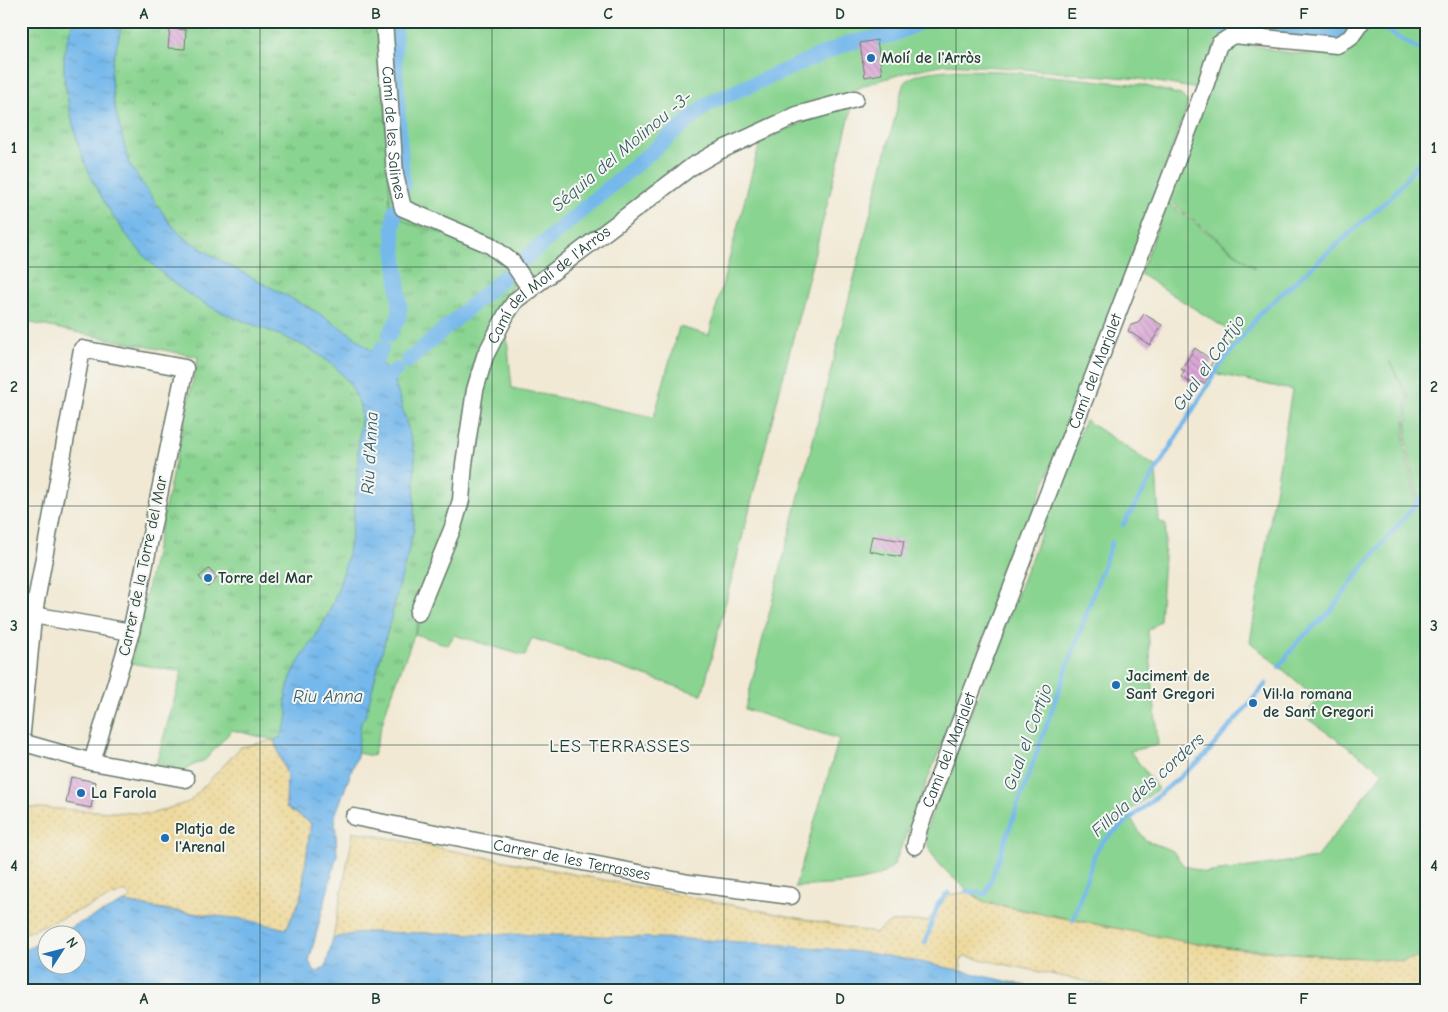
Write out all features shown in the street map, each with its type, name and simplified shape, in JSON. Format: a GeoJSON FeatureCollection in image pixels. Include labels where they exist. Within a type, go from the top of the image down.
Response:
{"type":"FeatureCollection","features":[{"type":"Feature","properties":{"kind":"street","name":"Camí de les Salines"},"geometry":{"type":"LineString","coordinates":[[384,21],[395,175],[403,208],[490,246],[512,262],[530,290]]}},
{"type":"Feature","properties":{"kind":"street","name":"Camí del Marjalet"},"geometry":{"type":"LineString","coordinates":[[915,846],[923,819],[1203,92],[1219,44],[1233,35],[1337,45],[1350,38],[1362,21]]}},
{"type":"Feature","properties":{"kind":"street","name":"Camí del Molí de l'Arròs"},"geometry":{"type":"LineString","coordinates":[[418,613],[453,527],[461,500],[464,464],[475,390],[485,356],[507,313],[516,300],[691,167],[717,152],[797,115],[855,99]]}},
{"type":"Feature","properties":{"kind":"street","name":"Carrer de la Torre del Mar"},"geometry":{"type":"LineString","coordinates":[[29,619],[82,349],[185,368],[131,632],[92,762]]}},
{"type":"Feature","properties":{"kind":"street"},"geometry":{"type":"LineString","coordinates":[[131,632],[29,619],[21,742],[92,762],[186,779]]}},
{"type":"Feature","properties":{"kind":"street","name":"Carrer de les Terrasses"},"geometry":{"type":"LineString","coordinates":[[354,817],[689,883],[790,896]]}},
{"type":"Feature","properties":{"kind":"green space"},"geometry":{"type":"Polygon","coordinates":[[[21,21],[381,21],[390,205],[401,218],[410,224],[472,244],[501,261],[509,272],[512,284],[455,488],[450,518],[429,576],[416,630],[387,707],[373,756],[280,739],[274,740],[232,730],[205,760],[183,770],[156,764],[182,672],[131,663],[198,357],[21,321],[21,21]]]}},
{"type":"Feature","properties":{"kind":"green space"},"geometry":{"type":"Polygon","coordinates":[[[346,21],[1360,21],[1336,44],[1232,33],[1198,89],[1140,79],[945,64],[908,72],[868,84],[717,150],[519,294],[512,284],[323,267],[346,21]]]}},
{"type":"Feature","properties":{"kind":"green space"},"geometry":{"type":"Polygon","coordinates":[[[1370,21],[1427,21],[1427,549],[1406,440],[1409,396],[1389,361],[1407,396],[1404,441],[1427,560],[1427,956],[1402,961],[1192,943],[985,902],[968,890],[940,865],[928,846],[927,829],[1085,420],[1156,467],[1159,521],[1166,525],[1160,621],[1148,631],[1158,745],[1130,751],[1158,789],[1127,813],[1145,840],[1173,851],[1183,865],[1205,873],[1316,858],[1383,772],[1305,717],[1318,699],[1250,642],[1292,390],[1213,373],[1236,335],[1140,274],[1167,202],[1255,268],[1166,198],[1224,51],[1238,45],[1245,45],[1284,52],[1343,56],[1348,53],[1370,21]]]}},
{"type":"Feature","properties":{"kind":"green space"},"geometry":{"type":"Polygon","coordinates":[[[947,70],[1001,71],[1142,85],[1181,95],[1187,101],[1186,110],[1109,320],[894,865],[885,872],[861,881],[834,885],[795,887],[839,739],[745,709],[903,85],[917,75],[947,70]]]}},
{"type":"Feature","properties":{"kind":"green space"},"geometry":{"type":"Polygon","coordinates":[[[854,99],[702,695],[532,638],[525,656],[454,635],[448,645],[415,634],[434,584],[477,390],[506,328],[512,388],[654,417],[679,327],[709,335],[760,142],[854,99]]]}},
{"type":"Feature","properties":{"kind":"sand","name":"Platja de l'Arenal"},"geometry":{"type":"Polygon","coordinates":[[[274,740],[287,775],[286,807],[311,823],[301,898],[286,929],[125,902],[131,897],[125,891],[47,924],[38,924],[38,928],[21,935],[21,807],[151,814],[189,802],[241,747],[274,740]]]}},
{"type":"Feature","properties":{"kind":"sand"},"geometry":{"type":"Polygon","coordinates":[[[352,831],[875,933],[891,922],[928,921],[948,895],[969,892],[985,903],[1192,943],[1247,950],[1402,961],[1427,956],[1427,991],[1131,991],[965,956],[960,961],[962,973],[851,951],[747,943],[586,936],[366,932],[333,938],[353,834],[352,831]]]}},
{"type":"Feature","properties":{"kind":"water"},"geometry":{"type":"Polygon","coordinates":[[[74,21],[123,21],[112,64],[111,77],[114,104],[129,164],[169,222],[182,236],[221,261],[315,311],[351,334],[372,351],[395,382],[415,453],[414,530],[365,717],[361,721],[357,756],[335,816],[337,855],[309,961],[314,972],[318,972],[326,966],[333,938],[366,932],[608,936],[790,945],[875,954],[925,963],[1050,991],[21,991],[21,952],[38,944],[38,974],[88,974],[88,924],[78,924],[124,902],[171,911],[244,919],[286,929],[301,898],[311,823],[286,807],[287,775],[274,740],[280,738],[287,719],[286,698],[292,675],[324,622],[341,581],[347,560],[354,517],[361,420],[359,403],[348,382],[333,365],[293,341],[205,304],[182,289],[160,271],[121,228],[91,177],[80,150],[65,85],[64,60],[74,21]]]}},
{"type":"Feature","properties":{"kind":"building"},"geometry":{"type":"Polygon","coordinates":[[[170,28],[186,30],[185,49],[168,48],[170,28]]]}},
{"type":"Feature","properties":{"kind":"building","name":"Molí de l'Arròs"},"geometry":{"type":"Polygon","coordinates":[[[877,40],[882,74],[865,77],[860,43],[877,40]]]}},
{"type":"Feature","properties":{"kind":"building"},"geometry":{"type":"Polygon","coordinates":[[[1144,314],[1162,325],[1150,345],[1128,331],[1131,325],[1138,323],[1144,314]]]}},
{"type":"Feature","properties":{"kind":"building"},"geometry":{"type":"Polygon","coordinates":[[[1195,348],[1213,361],[1207,371],[1210,374],[1204,384],[1200,382],[1197,387],[1181,377],[1185,371],[1181,369],[1195,348]]]}},
{"type":"Feature","properties":{"kind":"building"},"geometry":{"type":"Polygon","coordinates":[[[872,536],[904,541],[901,557],[869,551],[872,536]]]}},
{"type":"Feature","properties":{"kind":"building","name":"Torre del Mar"},"geometry":{"type":"Polygon","coordinates":[[[209,569],[217,578],[208,587],[199,577],[209,569]]]}},
{"type":"Feature","properties":{"kind":"building","name":"La Farola"},"geometry":{"type":"Polygon","coordinates":[[[71,777],[96,782],[91,808],[66,803],[71,777]]]}},
{"type":"Feature","properties":{"kind":"waterway"},"geometry":{"type":"LineString","coordinates":[[395,21],[395,60],[403,188]]}},
{"type":"Feature","properties":{"kind":"waterway","name":"Séquia del Molinou -3-"},"geometry":{"type":"LineString","coordinates":[[911,26],[915,21]]}},
{"type":"Feature","properties":{"kind":"waterway","name":"Séquia del Molinou -3-"},"geometry":{"type":"LineString","coordinates":[[521,262],[709,103],[848,43],[893,35],[924,21]]}},
{"type":"Feature","properties":{"kind":"waterway","name":"Séquia del Molinou -3-"},"geometry":{"type":"LineString","coordinates":[[1184,21],[1320,37],[1343,32],[1352,21]]}},
{"type":"Feature","properties":{"kind":"waterway","name":"Gual el Cortijo"},"geometry":{"type":"LineString","coordinates":[[1374,21],[1373,23],[1427,54]]}},
{"type":"Feature","properties":{"kind":"waterway","name":"Gual el Cortijo"},"geometry":{"type":"LineString","coordinates":[[1123,525],[1217,370],[1261,312],[1393,195],[1427,152]]}},
{"type":"Feature","properties":{"kind":"waterway"},"geometry":{"type":"LineString","coordinates":[[389,335],[399,317],[400,308],[393,229],[395,210]]}},
{"type":"Feature","properties":{"kind":"waterway","name":"Séquia del Molinou -3-"},"geometry":{"type":"LineString","coordinates":[[408,361],[505,276]]}},
{"type":"Feature","properties":{"kind":"waterway"},"geometry":{"type":"LineString","coordinates":[[367,375],[382,348]]}},
{"type":"Feature","properties":{"kind":"waterway","name":"Séquia del Molinou -3-"},"geometry":{"type":"LineString","coordinates":[[375,388],[396,370]]}},
{"type":"Feature","properties":{"kind":"waterway","name":"Fillola dels corders"},"geometry":{"type":"LineString","coordinates":[[1279,667],[1299,640],[1329,613],[1366,563],[1427,491]]}},
{"type":"Feature","properties":{"kind":"waterway","name":"Gual el Cortijo"},"geometry":{"type":"LineString","coordinates":[[966,891],[986,894],[1112,542]]}},
{"type":"Feature","properties":{"kind":"waterway","name":"Fillola dels corders"},"geometry":{"type":"LineString","coordinates":[[1073,920],[1095,853],[1102,842],[1203,758],[1266,684]]}},
{"type":"Feature","properties":{"kind":"waterway"},"geometry":{"type":"LineString","coordinates":[[925,943],[938,904],[948,893]]}},
{"type":"Feature","properties":{"kind":"place","name":"Molí de l'Arròs"},"geometry":{"type":"Point","coordinates":[871,58]}},
{"type":"Feature","properties":{"kind":"place","name":"Torre del Mar"},"geometry":{"type":"Point","coordinates":[208,578]}},
{"type":"Feature","properties":{"kind":"place","name":"Jaciment de Sant Gregori"},"geometry":{"type":"Point","coordinates":[1116,685]}},
{"type":"Feature","properties":{"kind":"place","name":"Vil·la romana de Sant Gregori"},"geometry":{"type":"Point","coordinates":[1253,703]}},
{"type":"Feature","properties":{"kind":"place","name":"La Farola"},"geometry":{"type":"Point","coordinates":[81,793]}},
{"type":"Feature","properties":{"kind":"place","name":"Platja de l'Arenal"},"geometry":{"type":"Point","coordinates":[165,838]}},
{"type":"Feature","properties":{"kind":"district","name":"LES TERRASSES"},"geometry":{"type":"Point","coordinates":[620,746]}},
{"type":"Feature","properties":{"kind":"water label","name":"Riu d'Anna"},"geometry":{"type":"Point","coordinates":[370,453]}},
{"type":"Feature","properties":{"kind":"water label","name":"Riu Anna"},"geometry":{"type":"Point","coordinates":[328,696]}}]}
